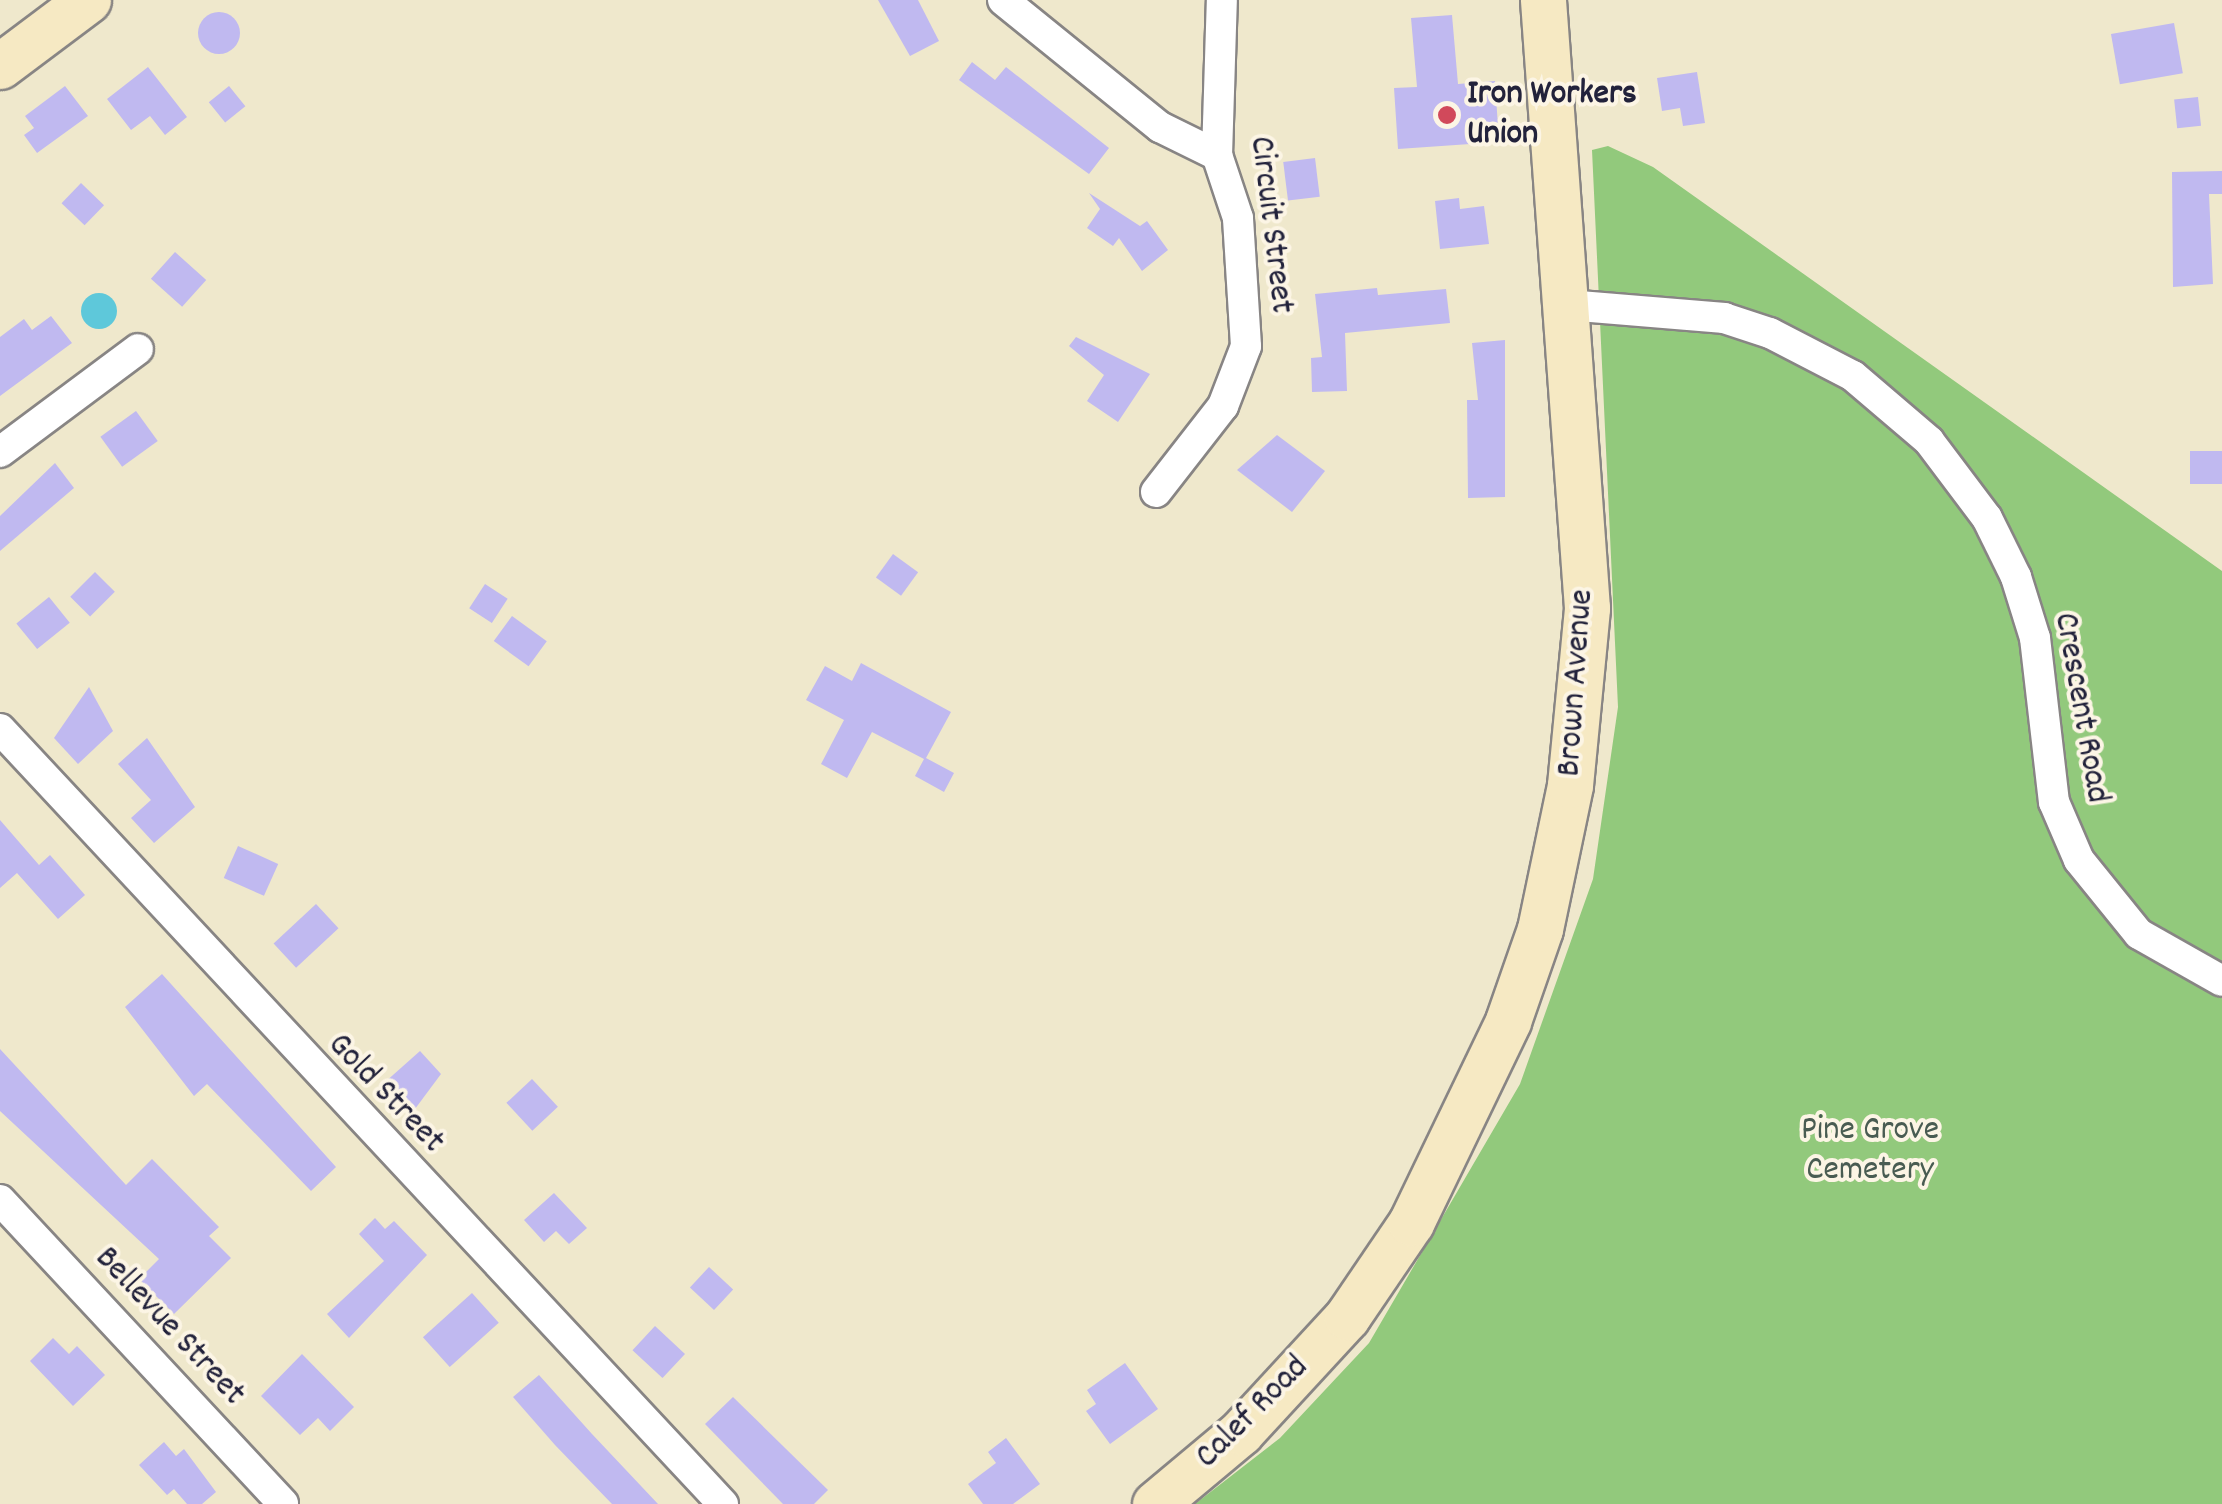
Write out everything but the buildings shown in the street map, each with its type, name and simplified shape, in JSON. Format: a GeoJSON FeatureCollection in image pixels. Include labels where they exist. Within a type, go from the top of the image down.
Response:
{"type":"FeatureCollection","features":[{"type":"Feature","properties":{"kind":"main road"},"geometry":{"type":"LineString","coordinates":[[0,66],[88,0]]}},
{"type":"Feature","properties":{"kind":"main road","name":"Brown Avenue"},"geometry":{"type":"LineString","coordinates":[[1347,1317],[1411,1223],[1508,1021],[1558,855],[1586,608],[1543,0]]}},
{"type":"Feature","properties":{"kind":"main road","name":"Calef Road"},"geometry":{"type":"LineString","coordinates":[[1154,1504],[1241,1432],[1347,1317]]}},
{"type":"Feature","properties":{"kind":"street"},"geometry":{"type":"LineString","coordinates":[[1002,0],[1160,127],[1217,155]]}},
{"type":"Feature","properties":{"kind":"street","name":"Circuit Street"},"geometry":{"type":"LineString","coordinates":[[1156,492],[1223,406],[1246,346],[1238,218],[1217,155],[1222,0]]}},
{"type":"Feature","properties":{"kind":"street","name":"Crescent Road"},"geometry":{"type":"LineString","coordinates":[[1567,305],[1724,318],[1770,334],[1852,376],[1929,441],[1987,518],[2016,576],[2035,638],[2054,802],[2079,860],[2139,934],[2222,981]]}},
{"type":"Feature","properties":{"kind":"street"},"geometry":{"type":"LineString","coordinates":[[0,452],[138,349]]}},
{"type":"Feature","properties":{"kind":"street","name":"Gold Street"},"geometry":{"type":"LineString","coordinates":[[0,729],[724,1504]]}},
{"type":"Feature","properties":{"kind":"street","name":"Bellevue Street"},"geometry":{"type":"LineString","coordinates":[[0,1200],[283,1504]]}},
{"type":"Feature","properties":{"kind":"green space","name":"Pine Grove Cemetery"},"geometry":{"type":"Polygon","coordinates":[[[1608,146],[1653,167],[2222,571],[2222,1504],[1195,1504],[1280,1438],[1369,1343],[1520,1084],[1593,879],[1618,707],[1592,150],[1608,146]]]}},
{"type":"Feature","properties":{"kind":"water"},"geometry":{"type":"Polygon","coordinates":[[[99,293],[111,299],[117,311],[111,323],[99,329],[87,323],[81,311],[87,299],[99,293]]]}},
{"type":"Feature","properties":{"kind":"place","name":"Iron Workers Union"},"geometry":{"type":"Point","coordinates":[1447,115]}}]}
